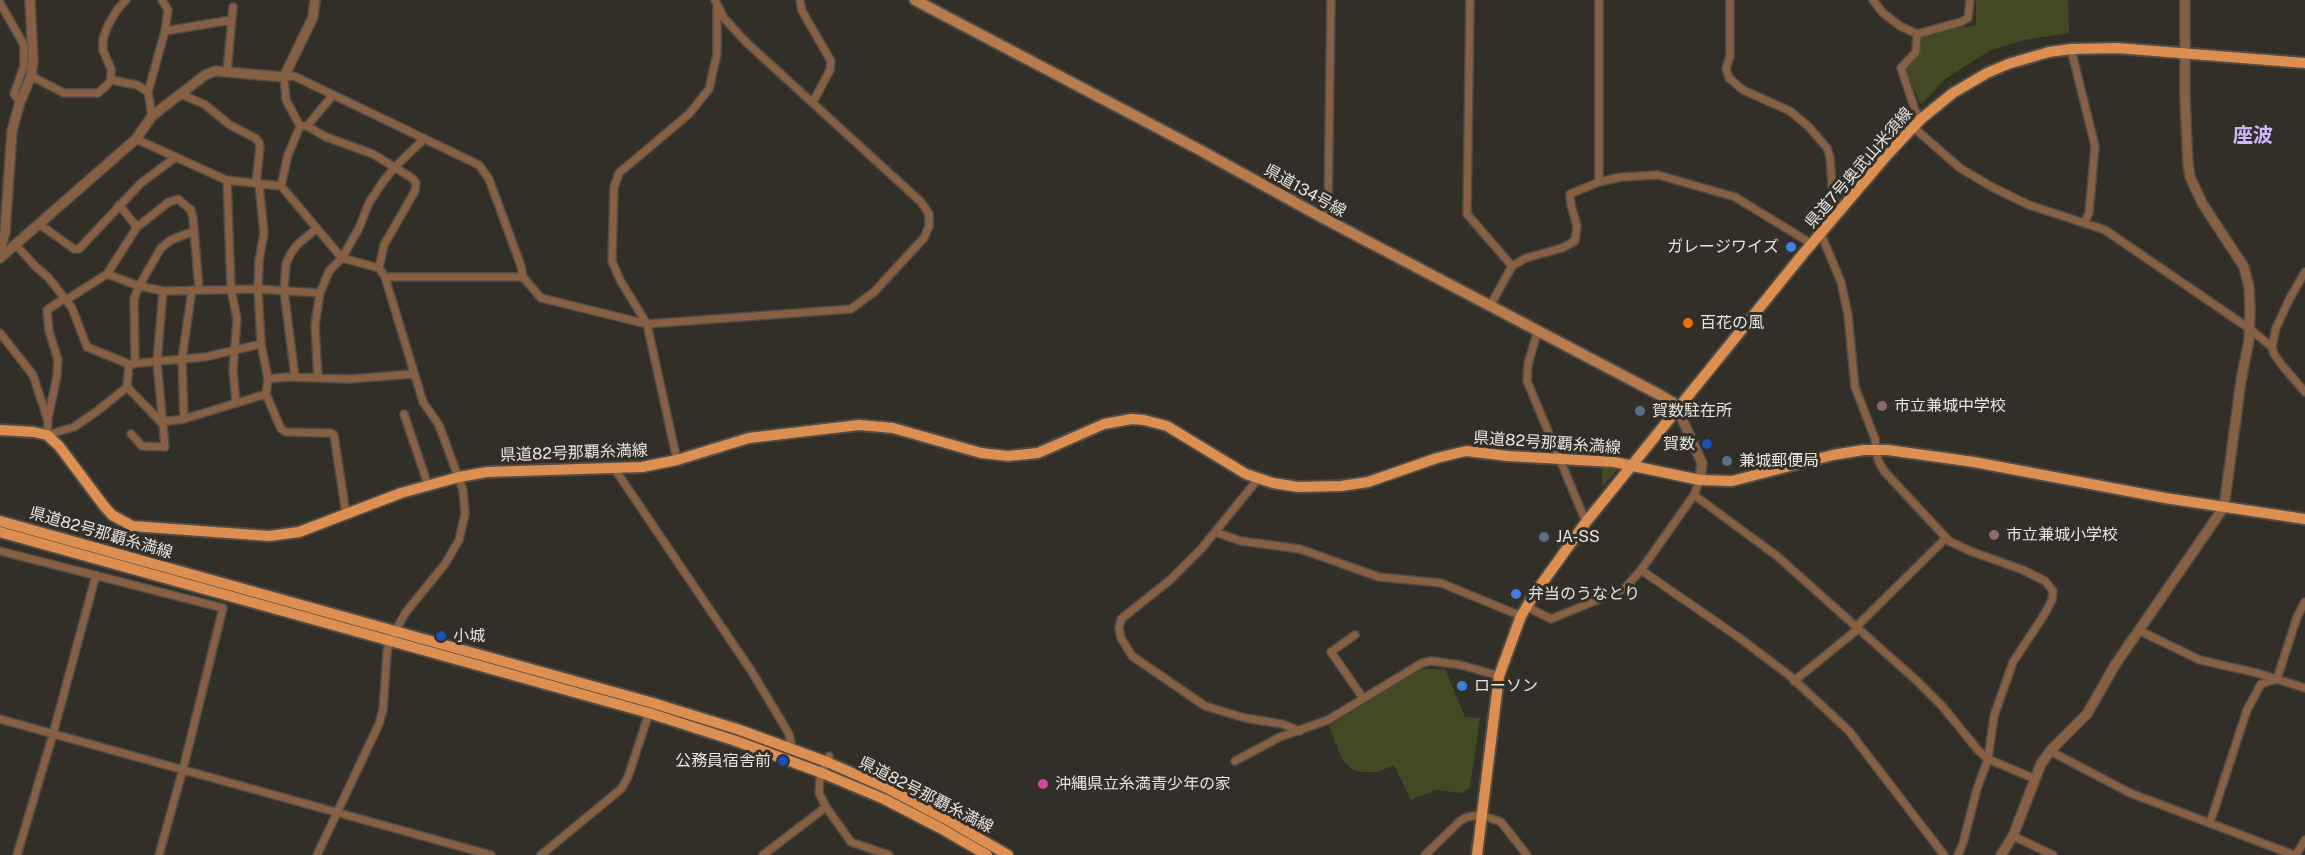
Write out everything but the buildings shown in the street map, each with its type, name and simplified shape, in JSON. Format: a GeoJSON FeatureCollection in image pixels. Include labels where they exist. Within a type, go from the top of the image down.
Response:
{"type":"FeatureCollection","features":[{"type":"Feature","properties":{"kind":"main road","name":"県道134号線"},"geometry":{"type":"LineString","coordinates":[[915,0],[1660,395],[1672,402],[1678,410]]}},
{"type":"Feature","properties":{"kind":"main road","name":"県道7号奥武山米須線"},"geometry":{"type":"LineString","coordinates":[[1477,855],[1499,676],[1524,611],[1547,573],[1586,522],[1812,244],[1916,123],[1953,93],[1987,73],[2028,57],[2071,49],[2117,48],[2305,63]]}},
{"type":"Feature","properties":{"kind":"main road","name":"県道82号那覇糸満線"},"geometry":{"type":"LineString","coordinates":[[47,435],[59,446],[112,515],[132,526],[285,535],[428,485],[459,477],[509,470],[651,466],[749,438],[859,425],[893,428],[981,453],[1008,456],[1052,448],[1104,424],[1132,419],[1144,420],[1167,426],[1232,468],[1258,479],[1298,487],[1354,485],[1466,451],[1633,465]]}},
{"type":"Feature","properties":{"kind":"main road"},"geometry":{"type":"LineString","coordinates":[[0,430],[47,435]]}},
{"type":"Feature","properties":{"kind":"main road"},"geometry":{"type":"LineString","coordinates":[[1633,465],[1700,480],[1732,481],[1833,455],[1878,450],[1985,464],[2154,496],[2305,519]]}},
{"type":"Feature","properties":{"kind":"main road","name":"県道82号那覇糸満線"},"geometry":{"type":"LineString","coordinates":[[0,520],[736,741],[826,764],[987,855]]}},
{"type":"Feature","properties":{"kind":"main road","name":"県道82号那覇糸満線"},"geometry":{"type":"LineString","coordinates":[[0,532],[392,637],[653,703],[792,749],[918,804],[1008,855]]}},
{"type":"Feature","properties":{"kind":"street"},"geometry":{"type":"LineString","coordinates":[[0,252],[6,232],[12,131],[20,102],[31,76],[33,60],[30,0]]}},
{"type":"Feature","properties":{"kind":"street"},"geometry":{"type":"LineString","coordinates":[[31,76],[64,93],[98,93],[111,80],[111,69],[103,50],[103,39],[108,25],[126,0]]}},
{"type":"Feature","properties":{"kind":"street"},"geometry":{"type":"LineString","coordinates":[[152,116],[148,92],[165,31],[168,10],[162,0]]}},
{"type":"Feature","properties":{"kind":"street"},"geometry":{"type":"LineString","coordinates":[[315,0],[313,17],[284,78],[286,100],[304,126],[326,137],[373,154],[412,177],[416,183],[415,191],[384,245],[379,268]]}},
{"type":"Feature","properties":{"kind":"street"},"geometry":{"type":"LineString","coordinates":[[800,0],[802,11],[830,55],[831,61],[830,70],[813,102]]}},
{"type":"Feature","properties":{"kind":"street"},"geometry":{"type":"LineString","coordinates":[[1325,219],[1328,209],[1331,0]]}},
{"type":"Feature","properties":{"kind":"street"},"geometry":{"type":"LineString","coordinates":[[1470,0],[1467,214],[1512,266]]}},
{"type":"Feature","properties":{"kind":"street"},"geometry":{"type":"LineString","coordinates":[[1599,0],[1599,182]]}},
{"type":"Feature","properties":{"kind":"street"},"geometry":{"type":"LineString","coordinates":[[1730,0],[1730,56],[1726,69],[1730,78],[1743,90],[1790,111],[1809,127],[1827,148],[1830,157],[1833,200],[1840,211]]}},
{"type":"Feature","properties":{"kind":"street"},"geometry":{"type":"LineString","coordinates":[[1873,0],[1883,13],[1900,26],[1917,34],[1968,18],[1970,0]]}},
{"type":"Feature","properties":{"kind":"street"},"geometry":{"type":"LineString","coordinates":[[2001,855],[2013,836],[2035,779],[2050,751],[2087,714],[2138,630],[2224,507],[2250,329],[2249,288],[2244,267],[2202,203],[2190,177],[2185,0]]}},
{"type":"Feature","properties":{"kind":"street"},"geometry":{"type":"LineString","coordinates":[[0,3],[24,45],[24,66],[14,94],[20,102]]}},
{"type":"Feature","properties":{"kind":"street"},"geometry":{"type":"LineString","coordinates":[[0,258],[136,139],[152,116],[206,75],[215,71],[284,78],[294,76],[479,165],[489,179],[523,277],[541,298],[647,324],[851,309],[874,292],[924,238],[930,220],[929,213],[921,202],[746,42],[728,22],[716,3]]}},
{"type":"Feature","properties":{"kind":"street"},"geometry":{"type":"LineString","coordinates":[[677,460],[647,324],[620,280],[612,261],[615,180],[624,168],[689,114],[709,89],[717,54],[716,3]]}},
{"type":"Feature","properties":{"kind":"street"},"geometry":{"type":"LineString","coordinates":[[227,72],[233,7]]}},
{"type":"Feature","properties":{"kind":"street"},"geometry":{"type":"LineString","coordinates":[[165,31],[231,20]]}},
{"type":"Feature","properties":{"kind":"street"},"geometry":{"type":"LineString","coordinates":[[1917,34],[1916,52],[1901,68],[1915,110],[1916,123],[1960,168],[2029,205],[2105,230],[2272,346]]}},
{"type":"Feature","properties":{"kind":"street"},"geometry":{"type":"LineString","coordinates":[[2071,49],[2095,146],[2089,213],[2084,223]]}},
{"type":"Feature","properties":{"kind":"street"},"geometry":{"type":"LineString","coordinates":[[111,80],[137,85],[148,92]]}},
{"type":"Feature","properties":{"kind":"street"},"geometry":{"type":"LineString","coordinates":[[180,94],[204,104],[230,125],[259,142],[258,184],[264,233],[259,261],[258,289],[261,344],[267,379],[266,394],[281,429],[286,432],[332,433],[334,435],[346,514]]}},
{"type":"Feature","properties":{"kind":"street"},"geometry":{"type":"LineString","coordinates":[[281,186],[288,155],[304,126],[333,95]]}},
{"type":"Feature","properties":{"kind":"street"},"geometry":{"type":"LineString","coordinates":[[136,139],[227,180],[281,186],[342,258],[379,268],[385,277],[423,402],[439,425],[459,477],[465,502],[465,514],[459,540],[453,554],[412,604],[392,637],[387,653],[383,710],[379,724],[317,855]]}},
{"type":"Feature","properties":{"kind":"street"},"geometry":{"type":"LineString","coordinates":[[318,378],[315,325],[320,293],[329,271],[342,258],[359,228],[369,203],[395,167],[424,140]]}},
{"type":"Feature","properties":{"kind":"street"},"geometry":{"type":"LineString","coordinates":[[39,225],[74,249],[79,249],[141,183],[176,157]]}},
{"type":"Feature","properties":{"kind":"street"},"geometry":{"type":"LineString","coordinates":[[1490,306],[1512,266],[1526,258],[1562,248],[1575,241],[1577,226],[1570,194],[1599,182],[1621,177],[1658,175],[1735,197],[1812,244]]}},
{"type":"Feature","properties":{"kind":"street"},"geometry":{"type":"LineString","coordinates":[[227,180],[231,289],[237,319],[232,370],[236,402]]}},
{"type":"Feature","properties":{"kind":"street"},"geometry":{"type":"LineString","coordinates":[[184,419],[182,359],[196,289],[198,262],[194,231],[191,210],[178,200],[170,202],[137,227],[107,274],[47,310],[58,360],[47,435],[74,427],[127,387],[132,364],[134,299],[139,286],[162,248],[171,240],[194,231]]}},
{"type":"Feature","properties":{"kind":"street"},"geometry":{"type":"LineString","coordinates":[[119,205],[137,227]]}},
{"type":"Feature","properties":{"kind":"street"},"geometry":{"type":"LineString","coordinates":[[295,377],[284,291],[286,264],[291,253],[316,229]]}},
{"type":"Feature","properties":{"kind":"street"},"geometry":{"type":"LineString","coordinates":[[1821,234],[1841,282],[1848,315],[1855,387],[1878,450],[1878,460],[1884,471],[1946,538],[1970,551],[2030,573],[2045,581],[2053,591],[2052,600],[2044,615],[2013,662],[1994,716],[1988,759],[1958,855]]}},
{"type":"Feature","properties":{"kind":"street"},"geometry":{"type":"LineString","coordinates":[[16,245],[48,277],[72,308],[87,347],[132,364],[182,359],[261,344]]}},
{"type":"Feature","properties":{"kind":"street"},"geometry":{"type":"LineString","coordinates":[[2305,272],[2276,328],[2272,346],[2281,364],[2305,392]]}},
{"type":"Feature","properties":{"kind":"street"},"geometry":{"type":"LineString","coordinates":[[107,274],[139,286],[163,291],[258,289],[320,293]]}},
{"type":"Feature","properties":{"kind":"street"},"geometry":{"type":"LineString","coordinates":[[385,277],[523,277]]}},
{"type":"Feature","properties":{"kind":"street"},"geometry":{"type":"LineString","coordinates":[[131,434],[142,446],[165,447],[157,362],[163,291]]}},
{"type":"Feature","properties":{"kind":"street"},"geometry":{"type":"LineString","coordinates":[[1538,330],[1527,364],[1527,381],[1586,522]]}},
{"type":"Feature","properties":{"kind":"street"},"geometry":{"type":"LineString","coordinates":[[0,333],[33,375],[48,421]]}},
{"type":"Feature","properties":{"kind":"street"},"geometry":{"type":"LineString","coordinates":[[267,379],[295,377],[350,379],[413,374]]}},
{"type":"Feature","properties":{"kind":"street"},"geometry":{"type":"LineString","coordinates":[[127,387],[161,422]]}},
{"type":"Feature","properties":{"kind":"street"},"geometry":{"type":"LineString","coordinates":[[161,422],[184,419],[266,394]]}},
{"type":"Feature","properties":{"kind":"street"},"geometry":{"type":"LineString","coordinates":[[1215,532],[1241,541],[1300,549],[1379,577],[1441,583],[1551,619],[1624,590],[1641,570],[1694,495],[1700,480],[1702,463],[1678,410]]}},
{"type":"Feature","properties":{"kind":"street"},"geometry":{"type":"LineString","coordinates":[[404,414],[428,485]]}},
{"type":"Feature","properties":{"kind":"street"},"geometry":{"type":"LineString","coordinates":[[614,468],[752,672],[789,734],[792,749]]}},
{"type":"Feature","properties":{"kind":"street"},"geometry":{"type":"LineString","coordinates":[[1258,479],[1181,570],[1121,620],[1119,628],[1121,638],[1132,656],[1205,706],[1239,717],[1282,723],[1299,731]]}},
{"type":"Feature","properties":{"kind":"street"},"geometry":{"type":"LineString","coordinates":[[1694,495],[1777,556],[1917,681],[1988,759],[2035,779]]}},
{"type":"Feature","properties":{"kind":"street"},"geometry":{"type":"LineString","coordinates":[[1794,681],[1857,628],[1946,538]]}},
{"type":"Feature","properties":{"kind":"street"},"geometry":{"type":"LineString","coordinates":[[0,551],[223,608],[159,855]]}},
{"type":"Feature","properties":{"kind":"street"},"geometry":{"type":"LineString","coordinates":[[1641,570],[1741,639],[1794,681],[1849,731],[1944,855]]}},
{"type":"Feature","properties":{"kind":"street"},"geometry":{"type":"LineString","coordinates":[[17,855],[96,575]]}},
{"type":"Feature","properties":{"kind":"street"},"geometry":{"type":"LineString","coordinates":[[2277,679],[2297,617],[2305,602]]}},
{"type":"Feature","properties":{"kind":"street"},"geometry":{"type":"LineString","coordinates":[[2297,617],[2305,620]]}},
{"type":"Feature","properties":{"kind":"street"},"geometry":{"type":"LineString","coordinates":[[2138,630],[2200,660],[2305,688]]}},
{"type":"Feature","properties":{"kind":"street"},"geometry":{"type":"LineString","coordinates":[[1355,636],[1332,652],[1363,698]]}},
{"type":"Feature","properties":{"kind":"street"},"geometry":{"type":"LineString","coordinates":[[1235,761],[1267,743],[1328,720],[1414,666],[1431,662],[1461,665],[1499,676]]}},
{"type":"Feature","properties":{"kind":"street"},"geometry":{"type":"LineString","coordinates":[[2210,823],[2247,710],[2261,684],[2277,679]]}},
{"type":"Feature","properties":{"kind":"street"},"geometry":{"type":"LineString","coordinates":[[540,855],[621,789],[628,777],[649,713]]}},
{"type":"Feature","properties":{"kind":"street"},"geometry":{"type":"LineString","coordinates":[[0,719],[491,855]]}},
{"type":"Feature","properties":{"kind":"street"},"geometry":{"type":"LineString","coordinates":[[2050,751],[2130,793],[2295,855],[2305,840]]}},
{"type":"Feature","properties":{"kind":"street"},"geometry":{"type":"LineString","coordinates":[[826,764],[819,793],[826,807],[851,842],[889,855]]}},
{"type":"Feature","properties":{"kind":"street"},"geometry":{"type":"LineString","coordinates":[[763,855],[826,807]]}},
{"type":"Feature","properties":{"kind":"street"},"geometry":{"type":"LineString","coordinates":[[1425,855],[1460,821],[1467,817],[1481,815],[1501,822],[1527,855]]}},
{"type":"Feature","properties":{"kind":"street"},"geometry":{"type":"LineString","coordinates":[[2013,836],[2054,855]]}},
{"type":"Feature","properties":{"kind":"green space"},"geometry":{"type":"Polygon","coordinates":[[[1976,0],[2068,0],[2069,33],[2023,40],[1989,51],[1945,79],[1921,105],[1905,68],[1922,47],[1920,35],[1976,25],[1976,0]]]}},
{"type":"Feature","properties":{"kind":"green space"},"geometry":{"type":"Polygon","coordinates":[[[1602,467],[1618,469],[1603,486],[1602,486],[1602,467]]]}},
{"type":"Feature","properties":{"kind":"green space"},"geometry":{"type":"Polygon","coordinates":[[[1421,669],[1445,669],[1465,717],[1480,718],[1470,787],[1462,793],[1436,790],[1411,800],[1394,765],[1378,772],[1351,769],[1342,759],[1329,726],[1421,669]]]}},
{"type":"Feature","properties":{"kind":"place","name":"ガレージワイズ"},"geometry":{"type":"Point","coordinates":[1791,247]}},
{"type":"Feature","properties":{"kind":"place","name":"百花の風"},"geometry":{"type":"Point","coordinates":[1688,323]}},
{"type":"Feature","properties":{"kind":"place","name":"市立兼城中学校"},"geometry":{"type":"Point","coordinates":[1882,406]}},
{"type":"Feature","properties":{"kind":"place","name":"賀数駐在所"},"geometry":{"type":"Point","coordinates":[1640,411]}},
{"type":"Feature","properties":{"kind":"place","name":"賀数"},"geometry":{"type":"Point","coordinates":[1707,444]}},
{"type":"Feature","properties":{"kind":"place","name":"兼城郵便局"},"geometry":{"type":"Point","coordinates":[1727,461]}},
{"type":"Feature","properties":{"kind":"place","name":"市立兼城小学校"},"geometry":{"type":"Point","coordinates":[1994,535]}},
{"type":"Feature","properties":{"kind":"place","name":"JA-SS"},"geometry":{"type":"Point","coordinates":[1544,537]}},
{"type":"Feature","properties":{"kind":"place","name":"弁当のうなとり"},"geometry":{"type":"Point","coordinates":[1516,594]}},
{"type":"Feature","properties":{"kind":"place","name":"小城"},"geometry":{"type":"Point","coordinates":[441,636]}},
{"type":"Feature","properties":{"kind":"place","name":"ローソン"},"geometry":{"type":"Point","coordinates":[1462,686]}},
{"type":"Feature","properties":{"kind":"place","name":"公務員宿舎前"},"geometry":{"type":"Point","coordinates":[783,761]}},
{"type":"Feature","properties":{"kind":"place","name":"沖縄県立糸満青少年の家"},"geometry":{"type":"Point","coordinates":[1043,784]}},
{"type":"Feature","properties":{"kind":"district","name":"座波"},"geometry":{"type":"Point","coordinates":[2253,136]}}]}
